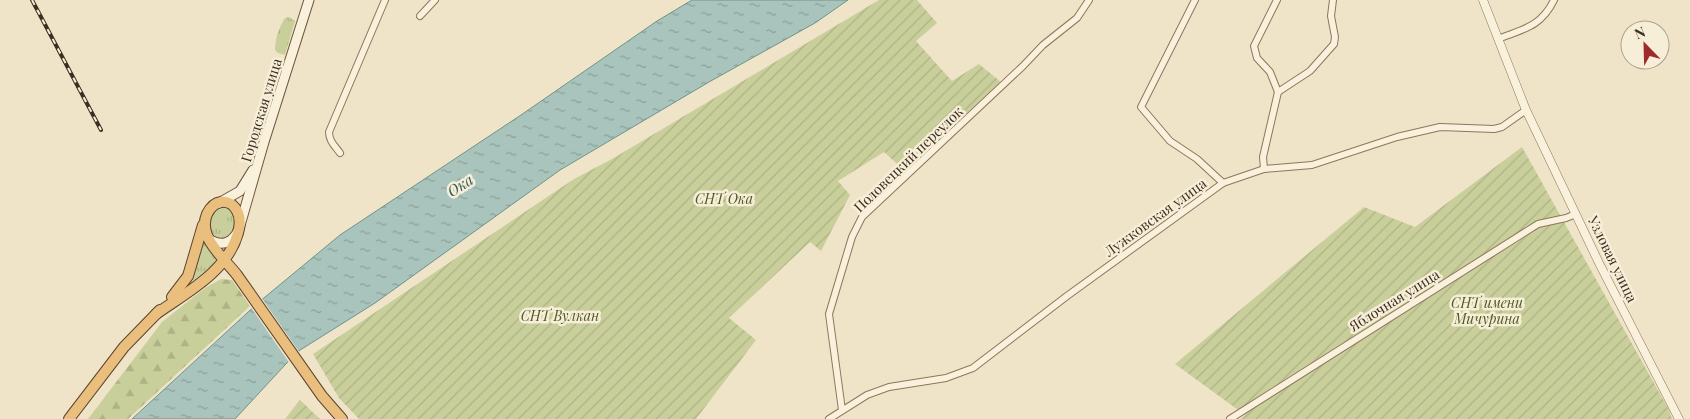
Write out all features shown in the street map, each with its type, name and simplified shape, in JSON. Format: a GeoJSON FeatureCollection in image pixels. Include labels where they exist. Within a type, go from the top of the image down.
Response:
{"type":"FeatureCollection","features":[{"type":"Feature","properties":{"kind":"highway"},"geometry":{"type":"LineString","coordinates":[[69,419],[124,347],[179,290],[188,276],[208,211],[217,203],[226,202],[233,206],[239,218],[239,229],[235,243],[226,260],[202,281]]}},
{"type":"Feature","properties":{"kind":"highway"},"geometry":{"type":"LineString","coordinates":[[204,221],[204,228],[208,238],[226,260],[312,382],[342,419]]}},
{"type":"Feature","properties":{"kind":"highway"},"geometry":{"type":"LineString","coordinates":[[235,243],[234,258],[238,277]]}},
{"type":"Feature","properties":{"kind":"highway"},"geometry":{"type":"LineString","coordinates":[[156,314],[217,272],[227,270],[238,277]]}},
{"type":"Feature","properties":{"kind":"main road","name":"Городская улица"},"geometry":{"type":"LineString","coordinates":[[239,229],[258,161],[309,0]]}},
{"type":"Feature","properties":{"kind":"main road"},"geometry":{"type":"LineString","coordinates":[[217,203],[240,191],[258,161]]}},
{"type":"Feature","properties":{"kind":"main road"},"geometry":{"type":"LineString","coordinates":[[208,238],[213,242],[223,244],[233,240],[239,229]]}},
{"type":"Feature","properties":{"kind":"street"},"geometry":{"type":"LineString","coordinates":[[340,153],[332,144],[329,132],[385,0]]}},
{"type":"Feature","properties":{"kind":"street"},"geometry":{"type":"LineString","coordinates":[[420,16],[435,0]]}},
{"type":"Feature","properties":{"kind":"street","name":"Половецкий переулок"},"geometry":{"type":"LineString","coordinates":[[842,410],[829,314],[852,237],[862,217],[1024,66],[1043,45],[1077,18],[1089,0]]}},
{"type":"Feature","properties":{"kind":"street"},"geometry":{"type":"LineString","coordinates":[[1195,0],[1140,107],[1170,142],[1197,159],[1223,184]]}},
{"type":"Feature","properties":{"kind":"street"},"geometry":{"type":"LineString","coordinates":[[1264,169],[1263,156],[1278,92],[1270,72],[1257,58],[1254,46],[1277,0]]}},
{"type":"Feature","properties":{"kind":"street"},"geometry":{"type":"LineString","coordinates":[[1278,92],[1310,71],[1334,44],[1335,37],[1331,16],[1333,0]]}},
{"type":"Feature","properties":{"kind":"street","name":"Узловая улица"},"geometry":{"type":"LineString","coordinates":[[1483,0],[1526,110],[1679,419]]}},
{"type":"Feature","properties":{"kind":"street"},"geometry":{"type":"LineString","coordinates":[[1498,39],[1537,23],[1550,9],[1554,0]]}},
{"type":"Feature","properties":{"kind":"street","name":"Лужковская улица"},"geometry":{"type":"LineString","coordinates":[[829,419],[867,395],[889,387],[946,378],[973,368],[1067,296],[1223,184],[1264,169],[1312,165],[1397,136],[1440,127],[1494,129],[1502,127],[1526,110]]}},
{"type":"Feature","properties":{"kind":"street","name":"Яблочная улица"},"geometry":{"type":"LineString","coordinates":[[1230,419],[1538,224],[1576,214]]}},
{"type":"Feature","properties":{"kind":"green space"},"geometry":{"type":"Polygon","coordinates":[[[879,0],[917,0],[937,23],[916,41],[952,81],[979,64],[1001,82],[904,170],[884,152],[838,181],[850,195],[821,251],[810,242],[729,318],[756,340],[696,419],[359,419],[339,398],[313,354],[574,179],[612,159],[879,0]]]}},
{"type":"Feature","properties":{"kind":"green space"},"geometry":{"type":"Polygon","coordinates":[[[289,17],[295,21],[285,55],[278,53],[275,50],[275,46],[281,25],[285,18],[289,17]]]}},
{"type":"Feature","properties":{"kind":"green space","name":"СНТ имени Мичурина"},"geometry":{"type":"Polygon","coordinates":[[[1522,147],[1669,410],[1672,419],[1240,419],[1245,415],[1175,364],[1364,207],[1415,227],[1522,147]]]}},
{"type":"Feature","properties":{"kind":"green space"},"geometry":{"type":"Polygon","coordinates":[[[226,206],[234,212],[235,226],[231,233],[218,239],[213,236],[209,228],[209,220],[216,210],[226,206]]]}},
{"type":"Feature","properties":{"kind":"green space"},"geometry":{"type":"Polygon","coordinates":[[[205,241],[216,257],[216,263],[192,280],[201,242],[205,241]]]}},
{"type":"Feature","properties":{"kind":"green space"},"geometry":{"type":"Polygon","coordinates":[[[221,279],[232,280],[250,306],[128,419],[88,419],[162,322],[205,288],[221,279]]]}},
{"type":"Feature","properties":{"kind":"green space"},"geometry":{"type":"Polygon","coordinates":[[[300,400],[320,419],[285,419],[300,400]]]}},
{"type":"Feature","properties":{"kind":"water","name":"Ока"},"geometry":{"type":"Polygon","coordinates":[[[692,0],[848,0],[815,23],[709,82],[560,170],[375,303],[297,352],[235,419],[132,419],[259,302],[340,235],[521,115],[657,21],[692,0]]]}},
{"type":"Feature","properties":{"kind":"pier"},"geometry":{"type":"Polygon","coordinates":[[[261,297],[300,353],[290,364],[250,306],[261,297]]]}},
{"type":"Feature","properties":{"kind":"railway"},"geometry":{"type":"LineString","coordinates":[[32,0],[101,130]]}},
{"type":"Feature","properties":{"kind":"park label","name":"СНТ Ока"},"geometry":{"type":"Point","coordinates":[724,198]}},
{"type":"Feature","properties":{"kind":"park label","name":"СНТ Вулкан"},"geometry":{"type":"Point","coordinates":[560,315]}}]}
